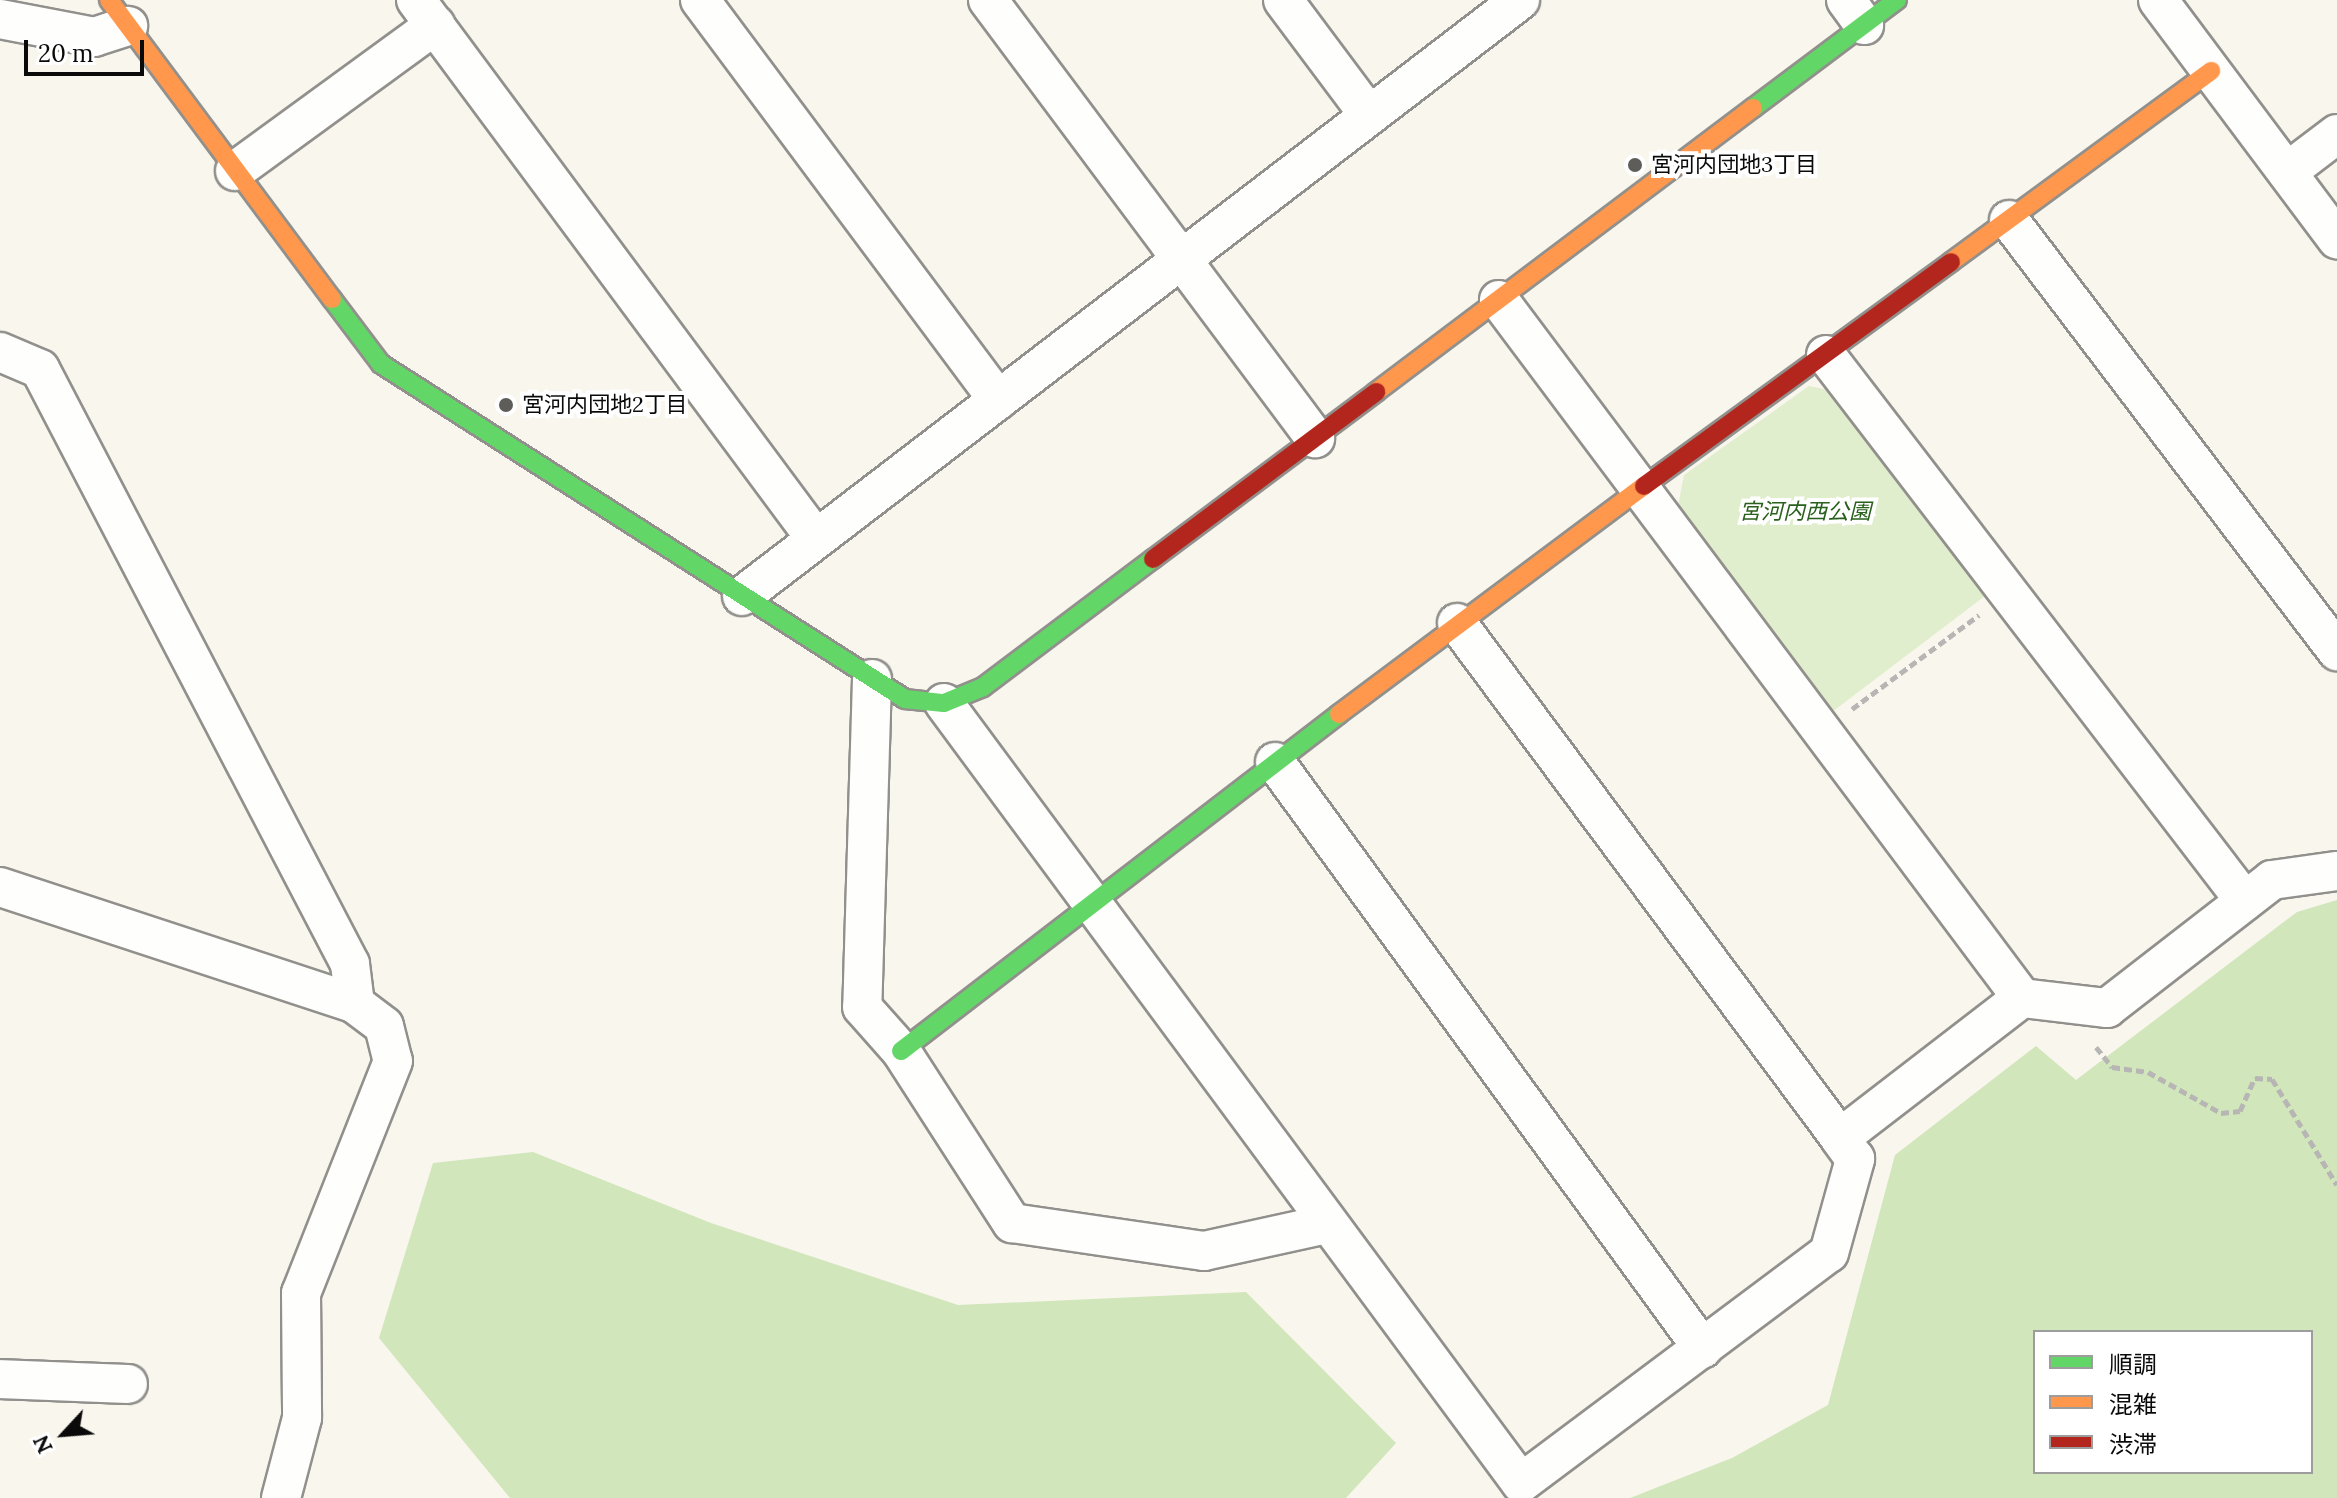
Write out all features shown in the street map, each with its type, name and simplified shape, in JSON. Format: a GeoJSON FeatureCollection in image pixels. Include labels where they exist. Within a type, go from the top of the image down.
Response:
{"type":"FeatureCollection","features":[{"type":"Feature","properties":{"kind":"street"},"geometry":{"type":"LineString","coordinates":[[700,0],[998,400]]}},
{"type":"Feature","properties":{"kind":"street"},"geometry":{"type":"LineString","coordinates":[[988,0],[1315,438]]}},
{"type":"Feature","properties":{"kind":"street"},"geometry":{"type":"LineString","coordinates":[[1283,0],[1369,115]]}},
{"type":"Feature","properties":{"kind":"street"},"geometry":{"type":"LineString","coordinates":[[742,596],[1520,0]]}},
{"type":"Feature","properties":{"kind":"street"},"geometry":{"type":"LineString","coordinates":[[0,19],[94,37],[118,13],[381,364],[905,699],[944,703],[983,687],[1499,300],[1855,12],[1897,0]]}},
{"type":"Feature","properties":{"kind":"street"},"geometry":{"type":"LineString","coordinates":[[2158,0],[2337,239]]}},
{"type":"Feature","properties":{"kind":"street"},"geometry":{"type":"LineString","coordinates":[[235,171],[426,13],[816,539]]}},
{"type":"Feature","properties":{"kind":"street"},"geometry":{"type":"LineString","coordinates":[[901,1051],[1088,903],[1457,623],[1642,491],[2211,71]]}},
{"type":"Feature","properties":{"kind":"street"},"geometry":{"type":"LineString","coordinates":[[2287,172],[2337,134]]}},
{"type":"Feature","properties":{"kind":"street"},"geometry":{"type":"LineString","coordinates":[[2009,220],[2337,651]]}},
{"type":"Feature","properties":{"kind":"street"},"geometry":{"type":"LineString","coordinates":[[1499,300],[2022,998]]}},
{"type":"Feature","properties":{"kind":"street"},"geometry":{"type":"LineString","coordinates":[[0,352],[40,369],[350,964],[355,1004]]}},
{"type":"Feature","properties":{"kind":"street"},"geometry":{"type":"LineString","coordinates":[[1826,355],[2245,901]]}},
{"type":"Feature","properties":{"kind":"street"},"geometry":{"type":"LineString","coordinates":[[944,703],[1088,903],[1521,1483],[1829,1253],[1855,1159],[1457,623]]}},
{"type":"Feature","properties":{"kind":"street"},"geometry":{"type":"LineString","coordinates":[[872,679],[862,1007],[901,1051],[1012,1223],[1204,1251],[1327,1224]]}},
{"type":"Feature","properties":{"kind":"street"},"geometry":{"type":"LineString","coordinates":[[1275,762],[1703,1349]]}},
{"type":"Feature","properties":{"kind":"street"},"geometry":{"type":"LineString","coordinates":[[1840,1138],[2022,998],[2107,1008],[2272,880],[2337,871]]}},
{"type":"Feature","properties":{"kind":"street"},"geometry":{"type":"LineString","coordinates":[[0,887],[355,1004],[384,1026],[393,1061],[301,1293],[302,1418],[281,1498]]}},
{"type":"Feature","properties":{"kind":"street"},"geometry":{"type":"LineString","coordinates":[[0,1379],[128,1384]]}},
{"type":"Feature","properties":{"kind":"path"},"geometry":{"type":"LineString","coordinates":[[1823,731],[2008,593]]}},
{"type":"Feature","properties":{"kind":"path"},"geometry":{"type":"LineString","coordinates":[[2066,1003],[2106,1063],[2148,1072],[2213,1110],[2236,1113],[2255,1078],[2272,1079],[2337,1185]]}},
{"type":"Feature","properties":{"kind":"green space","name":"宮河内西公園"},"geometry":{"type":"Polygon","coordinates":[[[1809,386],[1838,392],[1985,596],[1832,712],[1678,506],[1684,475],[1809,386]]]}},
{"type":"Feature","properties":{"kind":"green space"},"geometry":{"type":"Polygon","coordinates":[[[2337,900],[2337,1498],[1630,1498],[1732,1458],[1828,1405],[1895,1155],[2036,1046],[2076,1080],[2297,912],[2337,900]]]}},
{"type":"Feature","properties":{"kind":"green space"},"geometry":{"type":"Polygon","coordinates":[[[533,1152],[711,1223],[958,1305],[1246,1292],[1396,1443],[1346,1498],[510,1498],[379,1338],[433,1163],[533,1152]]]}},
{"type":"Feature","properties":{"kind":"traffic: fast"},"geometry":{"type":"LineString","coordinates":[[1753,108],[1897,0]]}},
{"type":"Feature","properties":{"kind":"traffic: fast"},"geometry":{"type":"LineString","coordinates":[[332,299],[381,364],[905,699],[944,703],[983,687],[1153,559]]}},
{"type":"Feature","properties":{"kind":"traffic: fast"},"geometry":{"type":"LineString","coordinates":[[901,1051],[1339,714]]}},
{"type":"Feature","properties":{"kind":"traffic: slow"},"geometry":{"type":"LineString","coordinates":[[109,0],[332,299]]}},
{"type":"Feature","properties":{"kind":"traffic: slow"},"geometry":{"type":"LineString","coordinates":[[1951,262],[2211,71]]}},
{"type":"Feature","properties":{"kind":"traffic: slow"},"geometry":{"type":"LineString","coordinates":[[1376,392],[1753,108]]}},
{"type":"Feature","properties":{"kind":"traffic: slow"},"geometry":{"type":"LineString","coordinates":[[1339,714],[1644,486]]}},
{"type":"Feature","properties":{"kind":"traffic: jam"},"geometry":{"type":"LineString","coordinates":[[1644,486],[1951,262]]}},
{"type":"Feature","properties":{"kind":"traffic: jam"},"geometry":{"type":"LineString","coordinates":[[1153,559],[1376,392]]}},
{"type":"Feature","properties":{"kind":"place","name":"宮河内団地3丁目"},"geometry":{"type":"Point","coordinates":[1635,165]}},
{"type":"Feature","properties":{"kind":"place","name":"宮河内団地2丁目"},"geometry":{"type":"Point","coordinates":[506,405]}}]}
